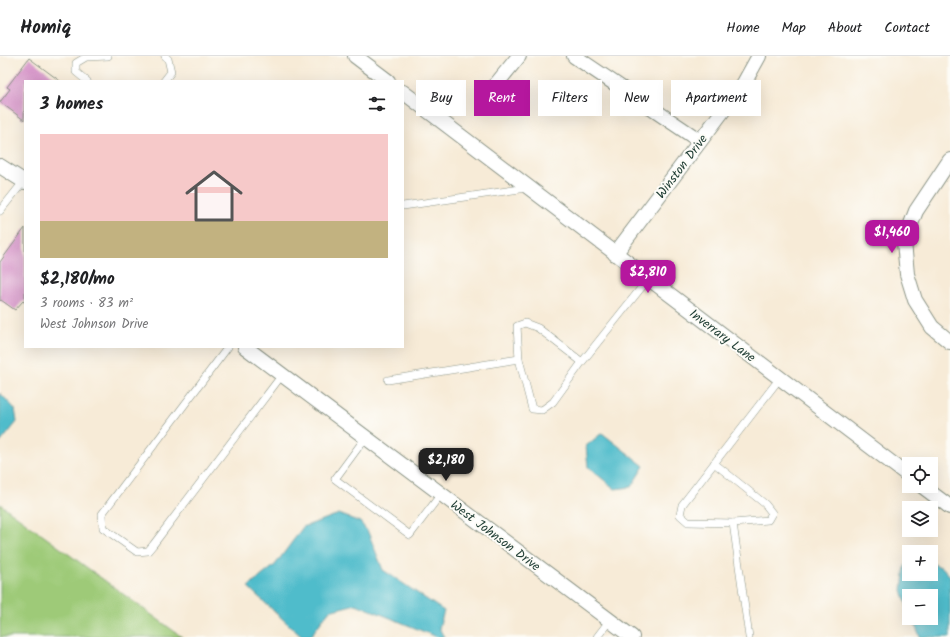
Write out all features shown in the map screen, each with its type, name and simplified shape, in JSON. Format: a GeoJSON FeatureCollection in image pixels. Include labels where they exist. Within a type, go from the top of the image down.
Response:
{"type":"FeatureCollection","features":[{"type":"Feature","properties":{"kind":"street"},"geometry":{"type":"LineString","coordinates":[[355,56],[387,80]]}},
{"type":"Feature","properties":{"kind":"street"},"geometry":{"type":"LineString","coordinates":[[500,80],[519,56]]}},
{"type":"Feature","properties":{"kind":"street"},"geometry":{"type":"LineString","coordinates":[[574,56],[700,141]]}},
{"type":"Feature","properties":{"kind":"street","name":"Winston Drive"},"geometry":{"type":"LineString","coordinates":[[615,254],[744,83],[759,56]]}},
{"type":"Feature","properties":{"kind":"street","name":"Inverrary Lane"},"geometry":{"type":"LineString","coordinates":[[404,93],[902,471]]}},
{"type":"Feature","properties":{"kind":"street"},"geometry":{"type":"LineString","coordinates":[[950,160],[916,211],[904,242],[907,274],[916,300],[932,327],[950,342]]}},
{"type":"Feature","properties":{"kind":"street"},"geometry":{"type":"LineString","coordinates":[[0,166],[24,182]]}},
{"type":"Feature","properties":{"kind":"street","name":"West Johnson Drive"},"geometry":{"type":"LineString","coordinates":[[246,348],[632,637]]}},
{"type":"Feature","properties":{"kind":"street"},"geometry":{"type":"LineString","coordinates":[[931,493],[950,507]]}},
{"type":"Feature","properties":{"kind":"lane"},"geometry":{"type":"LineString","coordinates":[[86,80],[76,72],[76,63],[86,57],[108,56]]}},
{"type":"Feature","properties":{"kind":"lane"},"geometry":{"type":"LineString","coordinates":[[165,56],[168,59],[171,72],[165,80]]}},
{"type":"Feature","properties":{"kind":"lane"},"geometry":{"type":"LineString","coordinates":[[0,211],[24,182]]}},
{"type":"Feature","properties":{"kind":"lane"},"geometry":{"type":"LineString","coordinates":[[404,206],[529,188]]}},
{"type":"Feature","properties":{"kind":"lane"},"geometry":{"type":"LineString","coordinates":[[582,362],[538,328],[525,323],[517,326],[519,359],[532,409],[542,410],[553,402],[582,362],[649,278]]}},
{"type":"Feature","properties":{"kind":"lane"},"geometry":{"type":"LineString","coordinates":[[227,348],[102,514],[103,528],[137,552],[148,551],[153,545],[282,375]]}},
{"type":"Feature","properties":{"kind":"lane"},"geometry":{"type":"LineString","coordinates":[[388,380],[519,359]]}},
{"type":"Feature","properties":{"kind":"lane"},"geometry":{"type":"LineString","coordinates":[[714,463],[765,504],[772,514],[768,520],[732,523],[688,522],[680,515],[682,505],[714,463],[780,378]]}},
{"type":"Feature","properties":{"kind":"lane"},"geometry":{"type":"LineString","coordinates":[[366,437],[335,479],[410,535],[441,494]]}},
{"type":"Feature","properties":{"kind":"lane"},"geometry":{"type":"LineString","coordinates":[[732,523],[749,637]]}},
{"type":"Feature","properties":{"kind":"lane"},"geometry":{"type":"LineString","coordinates":[[597,637],[610,620]]}},
{"type":"Feature","properties":{"kind":"green space"},"geometry":{"type":"Polygon","coordinates":[[[0,504],[182,637],[0,637],[0,504]]]}},
{"type":"Feature","properties":{"kind":"water"},"geometry":{"type":"Polygon","coordinates":[[[0,393],[15,409],[17,422],[0,443],[0,393]]]}},
{"type":"Feature","properties":{"kind":"water"},"geometry":{"type":"Polygon","coordinates":[[[602,433],[644,466],[631,487],[615,489],[588,467],[586,446],[602,433]]]}},
{"type":"Feature","properties":{"kind":"water"},"geometry":{"type":"Polygon","coordinates":[[[339,514],[360,522],[368,532],[383,570],[444,611],[439,628],[444,637],[437,637],[356,604],[329,611],[310,637],[302,637],[248,587],[275,565],[303,527],[339,514]]]}},
{"type":"Feature","properties":{"kind":"water"},"geometry":{"type":"Polygon","coordinates":[[[938,566],[943,568],[950,576],[950,637],[920,637],[915,625],[938,625],[938,589],[902,589],[903,581],[938,581],[938,566]]]}},
{"type":"Feature","properties":{"kind":"building"},"geometry":{"type":"Polygon","coordinates":[[[29,58],[59,80],[24,80],[24,120],[0,102],[10,89],[7,87],[29,58]]]}},
{"type":"Feature","properties":{"kind":"building"},"geometry":{"type":"Polygon","coordinates":[[[24,229],[24,302],[23,301],[15,310],[1,300],[0,301],[0,262],[24,229]]]}}]}
